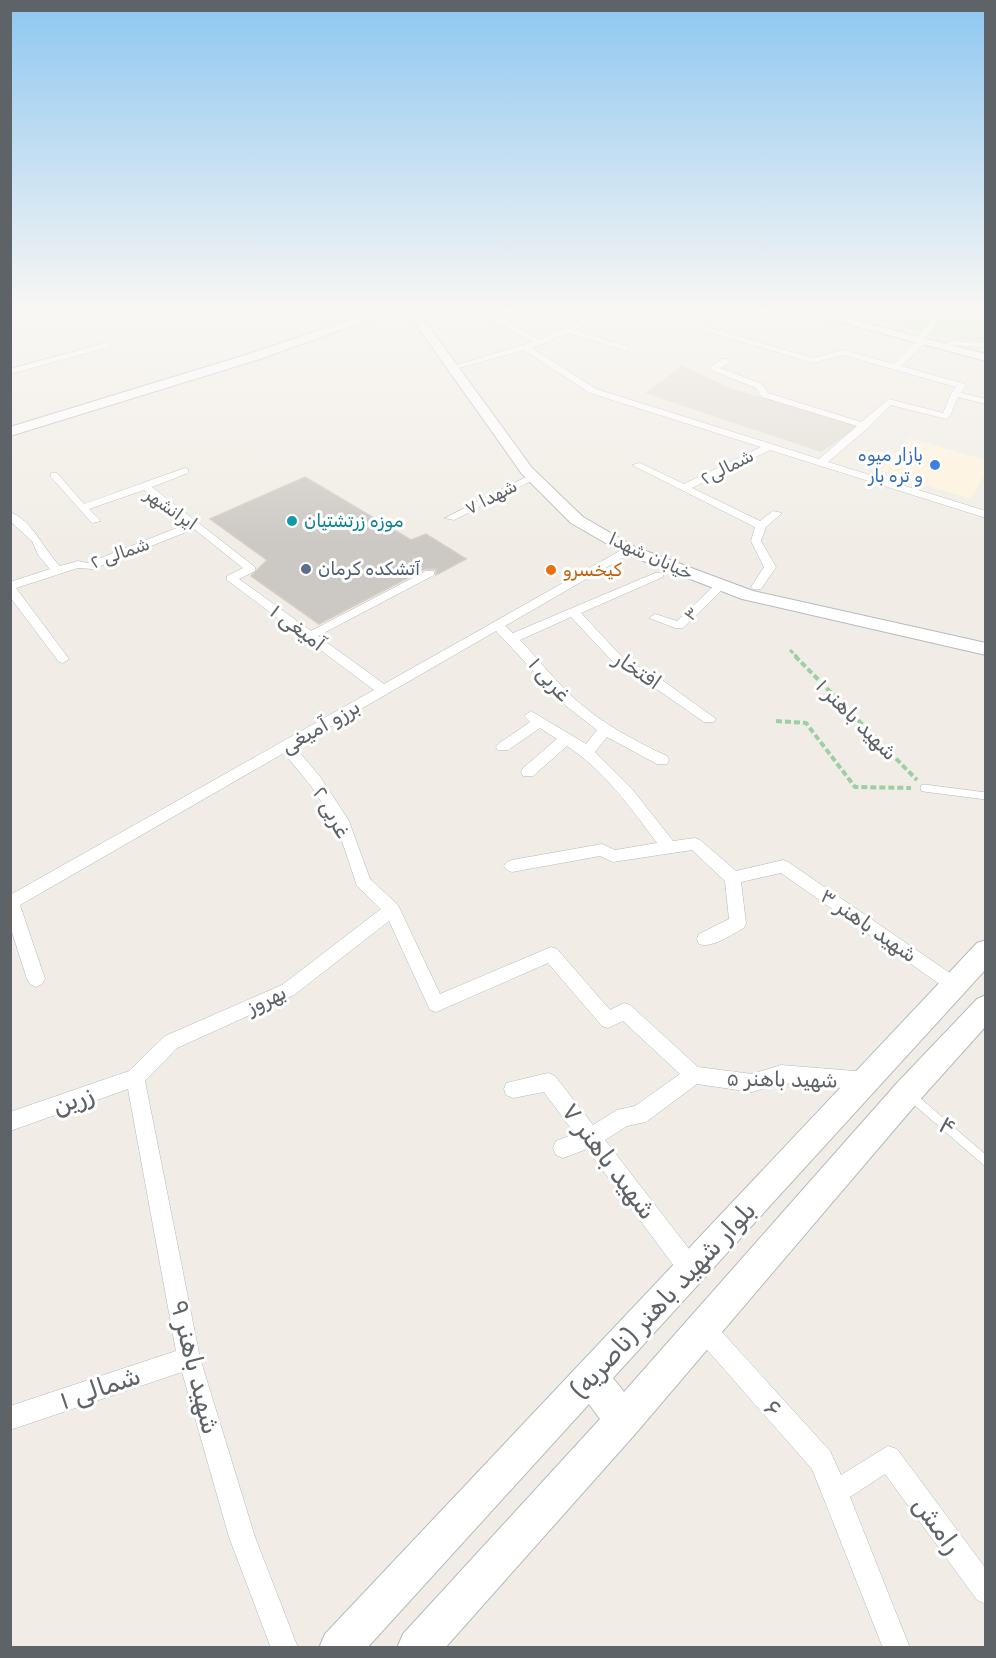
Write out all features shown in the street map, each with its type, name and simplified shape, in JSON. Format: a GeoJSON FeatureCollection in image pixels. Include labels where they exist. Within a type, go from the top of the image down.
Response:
{"type":"FeatureCollection","features":[{"type":"Feature","properties":{"kind":"main road"},"geometry":{"type":"LineString","coordinates":[[10,424],[125,390]]}},
{"type":"Feature","properties":{"kind":"main road"},"geometry":{"type":"LineString","coordinates":[[10,432],[139,390]]}},
{"type":"Feature","properties":{"kind":"main road","name":"خیابان شهدا"},"geometry":{"type":"LineString","coordinates":[[468,390],[532,477],[577,520],[629,550],[748,595],[986,649]]}},
{"type":"Feature","properties":{"kind":"main road","name":"بلوار شهید باهنر (ناصریه)"},"geometry":{"type":"LineString","coordinates":[[339,1647],[867,1082],[986,951]]}},
{"type":"Feature","properties":{"kind":"main road","name":"بلوار شهید باهنر (ناصریه)"},"geometry":{"type":"LineString","coordinates":[[417,1647],[623,1420],[907,1093],[986,1007]]}},
{"type":"Feature","properties":{"kind":"main road"},"geometry":{"type":"LineString","coordinates":[[591,1377],[623,1420]]}},
{"type":"Feature","properties":{"kind":"street"},"geometry":{"type":"LineString","coordinates":[[592,390],[986,515]]}},
{"type":"Feature","properties":{"kind":"street"},"geometry":{"type":"LineString","coordinates":[[762,390],[765,395],[865,426]]}},
{"type":"Feature","properties":{"kind":"street"},"geometry":{"type":"LineString","coordinates":[[821,463],[865,426],[889,402],[946,416],[959,390]]}},
{"type":"Feature","properties":{"kind":"street"},"geometry":{"type":"LineString","coordinates":[[956,394],[986,402]]}},
{"type":"Feature","properties":{"kind":"street","name":"شمالی۲"},"geometry":{"type":"LineString","coordinates":[[686,488],[768,447]]}},
{"type":"Feature","properties":{"kind":"street","name":"شمالی۲"},"geometry":{"type":"LineString","coordinates":[[637,465],[761,526]]}},
{"type":"Feature","properties":{"kind":"street"},"geometry":{"type":"LineString","coordinates":[[145,486],[185,471]]}},
{"type":"Feature","properties":{"kind":"street"},"geometry":{"type":"LineString","coordinates":[[54,475],[96,521]]}},
{"type":"Feature","properties":{"kind":"street","name":"شهدا ۷"},"geometry":{"type":"LineString","coordinates":[[450,518],[532,477]]}},
{"type":"Feature","properties":{"kind":"street","name":"ایرانشهر"},"geometry":{"type":"LineString","coordinates":[[82,508],[145,486],[251,569]]}},
{"type":"Feature","properties":{"kind":"street"},"geometry":{"type":"LineString","coordinates":[[757,587],[770,567],[756,542],[761,526],[777,513]]}},
{"type":"Feature","properties":{"kind":"street"},"geometry":{"type":"LineString","coordinates":[[10,515],[37,540],[43,555],[57,570]]}},
{"type":"Feature","properties":{"kind":"street","name":"۲ شمالی"},"geometry":{"type":"LineString","coordinates":[[10,587],[78,564],[88,567],[195,525]]}},
{"type":"Feature","properties":{"kind":"street","name":"برزو آمیغی"},"geometry":{"type":"LineString","coordinates":[[11,902],[629,550]]}},
{"type":"Feature","properties":{"kind":"street","name":"آمیغی ۱"},"geometry":{"type":"LineString","coordinates":[[251,569],[231,578],[383,690]]}},
{"type":"Feature","properties":{"kind":"street"},"geometry":{"type":"LineString","coordinates":[[309,636],[430,573]]}},
{"type":"Feature","properties":{"kind":"street"},"geometry":{"type":"LineString","coordinates":[[513,638],[660,575]]}},
{"type":"Feature","properties":{"kind":"street","name":"۳"},"geometry":{"type":"LineString","coordinates":[[656,618],[679,625],[721,585]]}},
{"type":"Feature","properties":{"kind":"street"},"geometry":{"type":"LineString","coordinates":[[10,587],[63,659]]}},
{"type":"Feature","properties":{"kind":"street","name":"افتخار"},"geometry":{"type":"LineString","coordinates":[[574,613],[619,661],[653,680],[709,719]]}},
{"type":"Feature","properties":{"kind":"street","name":"۱ غربی"},"geometry":{"type":"LineString","coordinates":[[497,626],[513,638],[571,703],[626,743],[663,760]]}},
{"type":"Feature","properties":{"kind":"street"},"geometry":{"type":"LineString","coordinates":[[503,747],[536,719],[587,752],[627,793],[669,847]]}},
{"type":"Feature","properties":{"kind":"street"},"geometry":{"type":"LineString","coordinates":[[587,752],[606,729]]}},
{"type":"Feature","properties":{"kind":"street"},"geometry":{"type":"LineString","coordinates":[[528,772],[566,739]]}},
{"type":"Feature","properties":{"kind":"street","name":"۲ غربی"},"geometry":{"type":"LineString","coordinates":[[286,746],[316,782],[344,825],[363,882],[392,910]]}},
{"type":"Feature","properties":{"kind":"street"},"geometry":{"type":"LineString","coordinates":[[512,866],[602,850],[613,856],[695,844],[733,878],[738,923],[705,939]]}},
{"type":"Feature","properties":{"kind":"street","name":"شهید باهنر ۳"},"geometry":{"type":"LineString","coordinates":[[733,878],[783,866],[954,985]]}},
{"type":"Feature","properties":{"kind":"street"},"geometry":{"type":"LineString","coordinates":[[11,902],[36,979]]}},
{"type":"Feature","properties":{"kind":"street"},"geometry":{"type":"LineString","coordinates":[[392,910],[436,1005],[551,954],[608,1020],[624,1011],[694,1075],[639,1115],[624,1117],[592,1137],[563,1148]]}},
{"type":"Feature","properties":{"kind":"street","name":"بهروز"},"geometry":{"type":"LineString","coordinates":[[135,1078],[171,1042],[288,990],[392,910]]}},
{"type":"Feature","properties":{"kind":"street","name":"شهید باهنر ۵"},"geometry":{"type":"LineString","coordinates":[[694,1075],[752,1083],[781,1074],[867,1082]]}},
{"type":"Feature","properties":{"kind":"street","name":"زرین"},"geometry":{"type":"LineString","coordinates":[[10,1122],[135,1078]]}},
{"type":"Feature","properties":{"kind":"street","name":"شهید باهنر ۹"},"geometry":{"type":"LineString","coordinates":[[135,1078],[189,1358],[242,1536],[285,1647]]}},
{"type":"Feature","properties":{"kind":"street","name":"شهید باهنر ۷"},"geometry":{"type":"LineString","coordinates":[[513,1089],[548,1082],[691,1270]]}},
{"type":"Feature","properties":{"kind":"street","name":"۶"},"geometry":{"type":"LineString","coordinates":[[703,1328],[821,1460],[836,1492],[897,1647]]}},
{"type":"Feature","properties":{"kind":"street","name":"۱ شمالی"},"geometry":{"type":"LineString","coordinates":[[10,1418],[189,1358]]}},
{"type":"Feature","properties":{"kind":"street","name":"رامش"},"geometry":{"type":"LineString","coordinates":[[836,1492],[888,1458],[986,1591]]}},
{"type":"Feature","properties":{"kind":"lane"},"geometry":{"type":"LineString","coordinates":[[924,788],[986,796]]}},
{"type":"Feature","properties":{"kind":"lane","name":"۴"},"geometry":{"type":"LineString","coordinates":[[907,1093],[986,1161]]}},
{"type":"Feature","properties":{"kind":"path","name":"شهید باهنر ۱"},"geometry":{"type":"LineString","coordinates":[[790,650],[826,689],[885,744],[924,788]]}},
{"type":"Feature","properties":{"kind":"path","name":"شهید باهنر ۱"},"geometry":{"type":"LineString","coordinates":[[776,721],[806,723],[855,787],[924,788]]}},
{"type":"Feature","properties":{"kind":"shaded area"},"geometry":{"type":"Polygon","coordinates":[[[649,390],[738,390],[860,426],[821,452],[645,393],[649,390]]]}},
{"type":"Feature","properties":{"kind":"shaded area","name":"بازار میوه و تره بار"},"geometry":{"type":"Polygon","coordinates":[[[909,438],[985,460],[985,474],[970,499],[880,470],[909,438]]]}},
{"type":"Feature","properties":{"kind":"building"},"geometry":{"type":"Polygon","coordinates":[[[305,477],[411,540],[426,534],[466,559],[436,575],[436,569],[425,569],[319,624],[251,576],[267,560],[210,519],[305,477]]]}},
{"type":"Feature","properties":{"kind":"place","name":"بازار میوه و تره بار"},"geometry":{"type":"Point","coordinates":[935,465]}},
{"type":"Feature","properties":{"kind":"place","name":"موزه زرتشتیان"},"geometry":{"type":"Point","coordinates":[292,521]}},
{"type":"Feature","properties":{"kind":"place","name":"آتشکده کرمان"},"geometry":{"type":"Point","coordinates":[306,569]}},
{"type":"Feature","properties":{"kind":"place","name":"کیخسرو"},"geometry":{"type":"Point","coordinates":[551,570]}}]}
